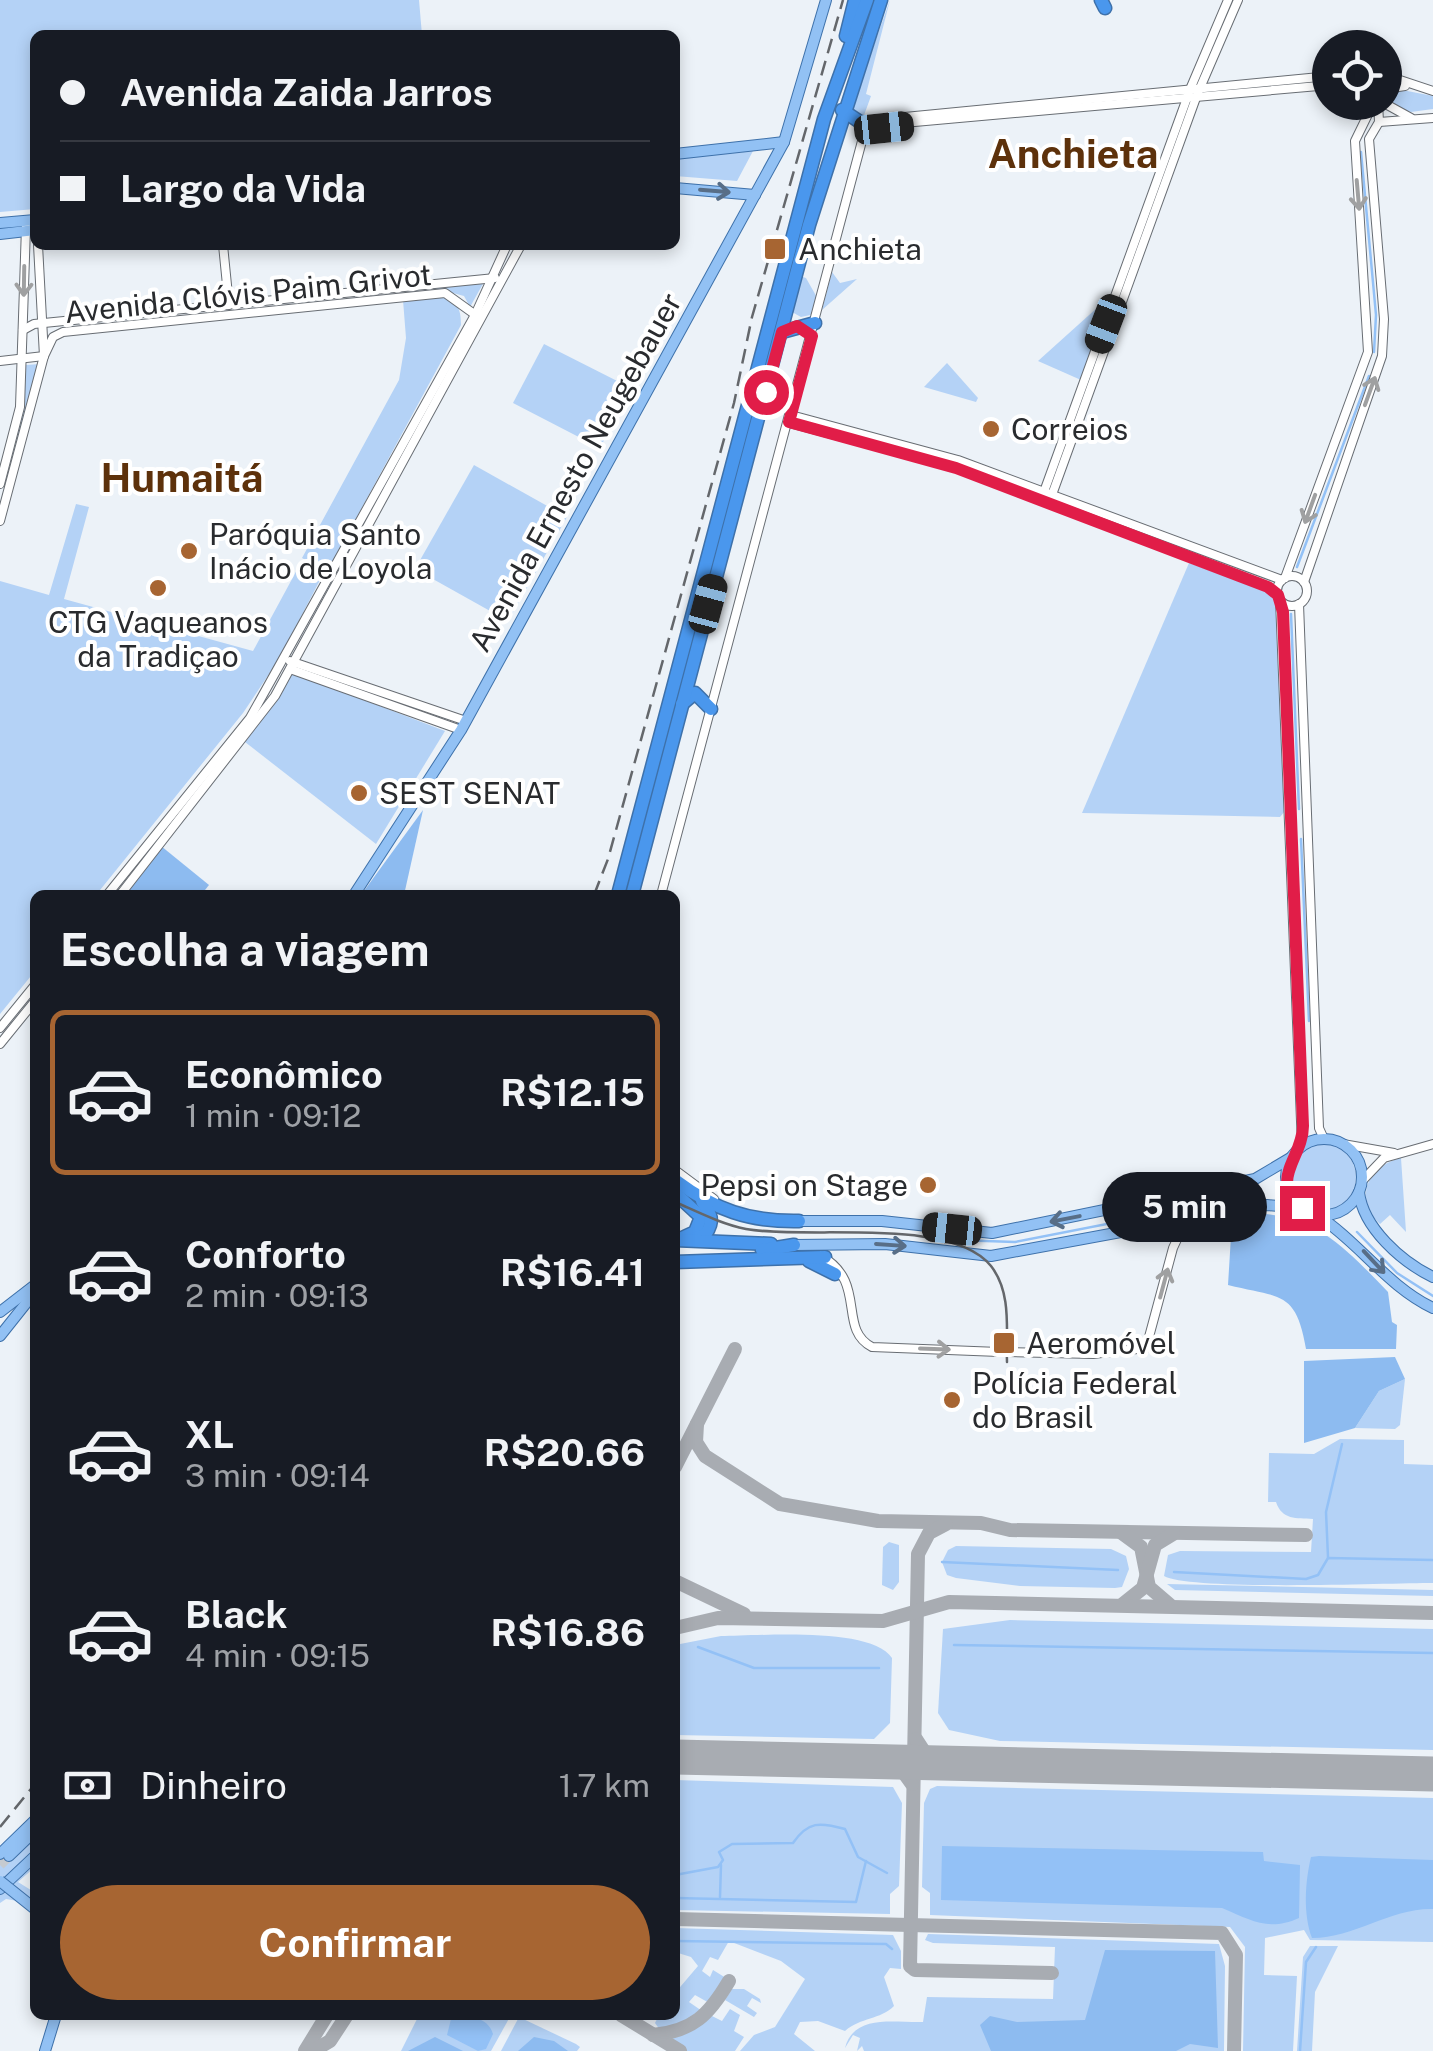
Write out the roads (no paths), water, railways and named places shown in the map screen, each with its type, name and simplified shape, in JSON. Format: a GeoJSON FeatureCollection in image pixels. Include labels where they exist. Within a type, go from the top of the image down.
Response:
{"type":"FeatureCollection","features":[{"type":"Feature","properties":{"kind":"highway"},"geometry":{"type":"LineString","coordinates":[[618,890],[856,0]]}},
{"type":"Feature","properties":{"kind":"highway"},"geometry":{"type":"LineString","coordinates":[[824,119],[867,0]]}},
{"type":"Feature","properties":{"kind":"highway"},"geometry":{"type":"LineString","coordinates":[[633,890],[842,110],[884,0]]}},
{"type":"Feature","properties":{"kind":"highway"},"geometry":{"type":"LineString","coordinates":[[842,110],[866,126]]}},
{"type":"Feature","properties":{"kind":"highway"},"geometry":{"type":"LineString","coordinates":[[782,332],[797,326],[813,330]]}},
{"type":"Feature","properties":{"kind":"highway"},"geometry":{"type":"LineString","coordinates":[[680,706],[690,695],[716,689]]}},
{"type":"Feature","properties":{"kind":"highway"},"geometry":{"type":"LineString","coordinates":[[700,694],[711,709]]}},
{"type":"Feature","properties":{"kind":"highway"},"geometry":{"type":"LineString","coordinates":[[680,1188],[740,1217],[800,1220]]}},
{"type":"Feature","properties":{"kind":"highway"},"geometry":{"type":"LineString","coordinates":[[680,1190],[701,1217],[696,1232],[680,1238]]}},
{"type":"Feature","properties":{"kind":"highway"},"geometry":{"type":"LineString","coordinates":[[680,1240],[702,1237],[708,1232],[712,1214],[700,1199]]}},
{"type":"Feature","properties":{"kind":"highway"},"geometry":{"type":"LineString","coordinates":[[680,1240],[824,1257]]}},
{"type":"Feature","properties":{"kind":"highway"},"geometry":{"type":"LineString","coordinates":[[680,1259],[746,1258],[790,1251]]}},
{"type":"Feature","properties":{"kind":"highway"},"geometry":{"type":"LineString","coordinates":[[680,1258],[709,1253],[790,1251],[835,1274]]}},
{"type":"Feature","properties":{"kind":"highway"},"geometry":{"type":"LineString","coordinates":[[737,1270],[746,1258]]}},
{"type":"Feature","properties":{"kind":"main road","name":"Avenida Ernesto Neugebauer"},"geometry":{"type":"LineString","coordinates":[[358,890],[374,871],[463,726],[784,142],[826,0]]}},
{"type":"Feature","properties":{"kind":"main road"},"geometry":{"type":"LineString","coordinates":[[680,153],[784,142]]}},
{"type":"Feature","properties":{"kind":"main road"},"geometry":{"type":"LineString","coordinates":[[753,146],[772,163]]}},
{"type":"Feature","properties":{"kind":"main road"},"geometry":{"type":"LineString","coordinates":[[680,188],[755,194]]}},
{"type":"Feature","properties":{"kind":"main road"},"geometry":{"type":"LineString","coordinates":[[0,223],[30,224]]}},
{"type":"Feature","properties":{"kind":"main road"},"geometry":{"type":"LineString","coordinates":[[0,234],[30,225]]}},
{"type":"Feature","properties":{"kind":"main road"},"geometry":{"type":"LineString","coordinates":[[800,1220],[882,1221],[996,1232],[1255,1179],[1292,1157],[1302,1146],[1324,1139],[1343,1144],[1360,1164],[1366,1218],[1411,1265],[1433,1278]]}},
{"type":"Feature","properties":{"kind":"main road"},"geometry":{"type":"LineString","coordinates":[[1292,1157],[1286,1180],[1291,1196],[1302,1208]]}},
{"type":"Feature","properties":{"kind":"main road"},"geometry":{"type":"LineString","coordinates":[[1316,1214],[1342,1211],[1360,1186]]}},
{"type":"Feature","properties":{"kind":"main road"},"geometry":{"type":"LineString","coordinates":[[790,1251],[884,1244],[991,1256],[1267,1205],[1302,1208],[1348,1235],[1400,1290],[1433,1308]]}},
{"type":"Feature","properties":{"kind":"main road"},"geometry":{"type":"LineString","coordinates":[[0,1312],[30,1292]]}},
{"type":"Feature","properties":{"kind":"main road"},"geometry":{"type":"LineString","coordinates":[[1,1334],[30,1296]]}},
{"type":"Feature","properties":{"kind":"main road"},"geometry":{"type":"LineString","coordinates":[[4,1855],[30,1826]]}},
{"type":"Feature","properties":{"kind":"main road"},"geometry":{"type":"LineString","coordinates":[[4,1855],[30,1835]]}},
{"type":"Feature","properties":{"kind":"main road"},"geometry":{"type":"LineString","coordinates":[[0,1889],[30,1861]]}},
{"type":"Feature","properties":{"kind":"main road"},"geometry":{"type":"LineString","coordinates":[[0,1881],[30,1905]]}},
{"type":"Feature","properties":{"kind":"main road"},"geometry":{"type":"LineString","coordinates":[[45,2051],[54,2020]]}},
{"type":"Feature","properties":{"kind":"street"},"geometry":{"type":"LineString","coordinates":[[1046,498],[1228,0]]}},
{"type":"Feature","properties":{"kind":"street"},"geometry":{"type":"LineString","coordinates":[[1194,91],[1238,0]]}},
{"type":"Feature","properties":{"kind":"street"},"geometry":{"type":"LineString","coordinates":[[663,890],[866,126],[1312,78]]}},
{"type":"Feature","properties":{"kind":"street"},"geometry":{"type":"LineString","coordinates":[[1402,80],[1429,89]]}},
{"type":"Feature","properties":{"kind":"street"},"geometry":{"type":"LineString","coordinates":[[1402,85],[1429,89]]}},
{"type":"Feature","properties":{"kind":"street"},"geometry":{"type":"LineString","coordinates":[[1194,91],[1312,86]]}},
{"type":"Feature","properties":{"kind":"street"},"geometry":{"type":"LineString","coordinates":[[1402,114],[1415,120]]}},
{"type":"Feature","properties":{"kind":"street"},"geometry":{"type":"LineString","coordinates":[[1324,1139],[1318,1128],[1299,604],[1306,596],[1304,582],[1382,356],[1384,319],[1369,139],[1380,122],[1433,118]]}},
{"type":"Feature","properties":{"kind":"street"},"geometry":{"type":"LineString","coordinates":[[1302,1146],[1279,598],[1368,352],[1355,140],[1367,120]]}},
{"type":"Feature","properties":{"kind":"street"},"geometry":{"type":"LineString","coordinates":[[0,484],[20,408],[30,248]]}},
{"type":"Feature","properties":{"kind":"street"},"geometry":{"type":"LineString","coordinates":[[0,521],[44,356],[38,250]]}},
{"type":"Feature","properties":{"kind":"street"},"geometry":{"type":"LineString","coordinates":[[223,250],[229,310]]}},
{"type":"Feature","properties":{"kind":"street"},"geometry":{"type":"LineString","coordinates":[[478,317],[505,250]]}},
{"type":"Feature","properties":{"kind":"street"},"geometry":{"type":"LineString","coordinates":[[124,890],[259,721],[478,317],[519,250]]}},
{"type":"Feature","properties":{"kind":"street","name":"Avenida Clóvis Paim Grivot"},"geometry":{"type":"LineString","coordinates":[[0,361],[44,356],[53,337],[63,332],[492,278],[502,282]]}},
{"type":"Feature","properties":{"kind":"street","name":"Avenida Clóvis Paim Grivot"},"geometry":{"type":"LineString","coordinates":[[23,330],[44,324],[445,292],[478,317]]}},
{"type":"Feature","properties":{"kind":"street"},"geometry":{"type":"LineString","coordinates":[[790,419],[998,479],[1268,587],[1287,605],[1299,604]]}},
{"type":"Feature","properties":{"kind":"street"},"geometry":{"type":"LineString","coordinates":[[1046,498],[1284,579],[1304,582]]}},
{"type":"Feature","properties":{"kind":"street"},"geometry":{"type":"LineString","coordinates":[[290,664],[463,726]]}},
{"type":"Feature","properties":{"kind":"street"},"geometry":{"type":"LineString","coordinates":[[111,890],[290,664]]}},
{"type":"Feature","properties":{"kind":"street"},"geometry":{"type":"LineString","coordinates":[[0,1028],[30,991]]}},
{"type":"Feature","properties":{"kind":"street"},"geometry":{"type":"LineString","coordinates":[[0,1044],[30,1007]]}},
{"type":"Feature","properties":{"kind":"street"},"geometry":{"type":"LineString","coordinates":[[1343,1144],[1394,1153]]}},
{"type":"Feature","properties":{"kind":"street"},"geometry":{"type":"LineString","coordinates":[[1360,1186],[1375,1163],[1394,1153],[1433,1144]]}},
{"type":"Feature","properties":{"kind":"street"},"geometry":{"type":"LineString","coordinates":[[680,1173],[734,1209],[800,1220]]}},
{"type":"Feature","properties":{"kind":"street"},"geometry":{"type":"LineString","coordinates":[[824,1257],[849,1282],[855,1329],[862,1342],[872,1347],[1093,1354],[1146,1348],[1180,1233],[1217,1214]]}},
{"type":"Feature","properties":{"kind":"waterway"},"geometry":{"type":"LineString","coordinates":[[1361,152],[1376,315],[1374,352]]}},
{"type":"Feature","properties":{"kind":"waterway"},"geometry":{"type":"LineString","coordinates":[[1297,567],[1369,376]]}},
{"type":"Feature","properties":{"kind":"waterway"},"geometry":{"type":"LineString","coordinates":[[1291,614],[1299,809]]}},
{"type":"Feature","properties":{"kind":"waterway"},"geometry":{"type":"LineString","coordinates":[[1301,839],[1309,1021]]}},
{"type":"Feature","properties":{"kind":"waterway"},"geometry":{"type":"LineString","coordinates":[[957,1240],[1015,1242],[1245,1197]]}},
{"type":"Feature","properties":{"kind":"waterway"},"geometry":{"type":"LineString","coordinates":[[1357,1232],[1397,1273],[1433,1296]]}},
{"type":"Feature","properties":{"kind":"waterway"},"geometry":{"type":"LineString","coordinates":[[1328,1557],[1326,1512],[1342,1444]]}},
{"type":"Feature","properties":{"kind":"waterway"},"geometry":{"type":"LineString","coordinates":[[1174,1572],[1306,1579],[1318,1575],[1328,1558],[1433,1560]]}},
{"type":"Feature","properties":{"kind":"waterway"},"geometry":{"type":"LineString","coordinates":[[942,1562],[1118,1570]]}},
{"type":"Feature","properties":{"kind":"waterway"},"geometry":{"type":"LineString","coordinates":[[954,1645],[1433,1653]]}},
{"type":"Feature","properties":{"kind":"waterway"},"geometry":{"type":"LineString","coordinates":[[698,1647],[754,1668],[879,1668]]}},
{"type":"Feature","properties":{"kind":"waterway"},"geometry":{"type":"LineString","coordinates":[[680,1874],[718,1867],[723,1860],[719,1852],[732,1844],[793,1843],[809,1827],[822,1825],[845,1829],[858,1857],[887,1873]]}},
{"type":"Feature","properties":{"kind":"waterway"},"geometry":{"type":"LineString","coordinates":[[680,1898],[856,1902],[866,1861]]}},
{"type":"Feature","properties":{"kind":"waterway"},"geometry":{"type":"LineString","coordinates":[[720,1897],[721,1865]]}},
{"type":"Feature","properties":{"kind":"waterway"},"geometry":{"type":"LineString","coordinates":[[680,1941],[886,1944],[892,1949]]}},
{"type":"Feature","properties":{"kind":"waterway"},"geometry":{"type":"LineString","coordinates":[[1300,2051],[1306,1962],[1316,1947]]}},
{"type":"Feature","properties":{"kind":"tunnel"},"geometry":{"type":"LineString","coordinates":[[0,1865],[9,1856]]}},
{"type":"Feature","properties":{"kind":"tram line"},"geometry":{"type":"LineString","coordinates":[[680,1204],[746,1229],[912,1235],[972,1251],[991,1266],[1002,1288],[1007,1362]]}},
{"type":"Feature","properties":{"kind":"railway"},"geometry":{"type":"LineString","coordinates":[[596,890],[608,859],[734,403],[752,317],[843,0]]}},
{"type":"Feature","properties":{"kind":"railway"},"geometry":{"type":"LineString","coordinates":[[0,1827],[30,1790]]}},
{"type":"Feature","properties":{"kind":"place","name":"Anchieta"},"geometry":{"type":"Point","coordinates":[775,249]}},
{"type":"Feature","properties":{"kind":"place","name":"Correios"},"geometry":{"type":"Point","coordinates":[991,429]}},
{"type":"Feature","properties":{"kind":"place","name":"Paróquia Santo Inácio de Loyola"},"geometry":{"type":"Point","coordinates":[189,551]}},
{"type":"Feature","properties":{"kind":"place","name":"CTG Vaqueanos da Tradiçao"},"geometry":{"type":"Point","coordinates":[158,588]}},
{"type":"Feature","properties":{"kind":"place","name":"SEST SENAT"},"geometry":{"type":"Point","coordinates":[359,793]}},
{"type":"Feature","properties":{"kind":"place","name":"Pepsi on Stage"},"geometry":{"type":"Point","coordinates":[928,1185]}},
{"type":"Feature","properties":{"kind":"place","name":"Aeromóvel"},"geometry":{"type":"Point","coordinates":[1004,1343]}},
{"type":"Feature","properties":{"kind":"place","name":"Polícia Federal do Brasil"},"geometry":{"type":"Point","coordinates":[952,1400]}},
{"type":"Feature","properties":{"kind":"district","name":"Anchieta"},"geometry":{"type":"Point","coordinates":[1073,153]}},
{"type":"Feature","properties":{"kind":"district","name":"Humaitá"},"geometry":{"type":"Point","coordinates":[182,477]}}]}
